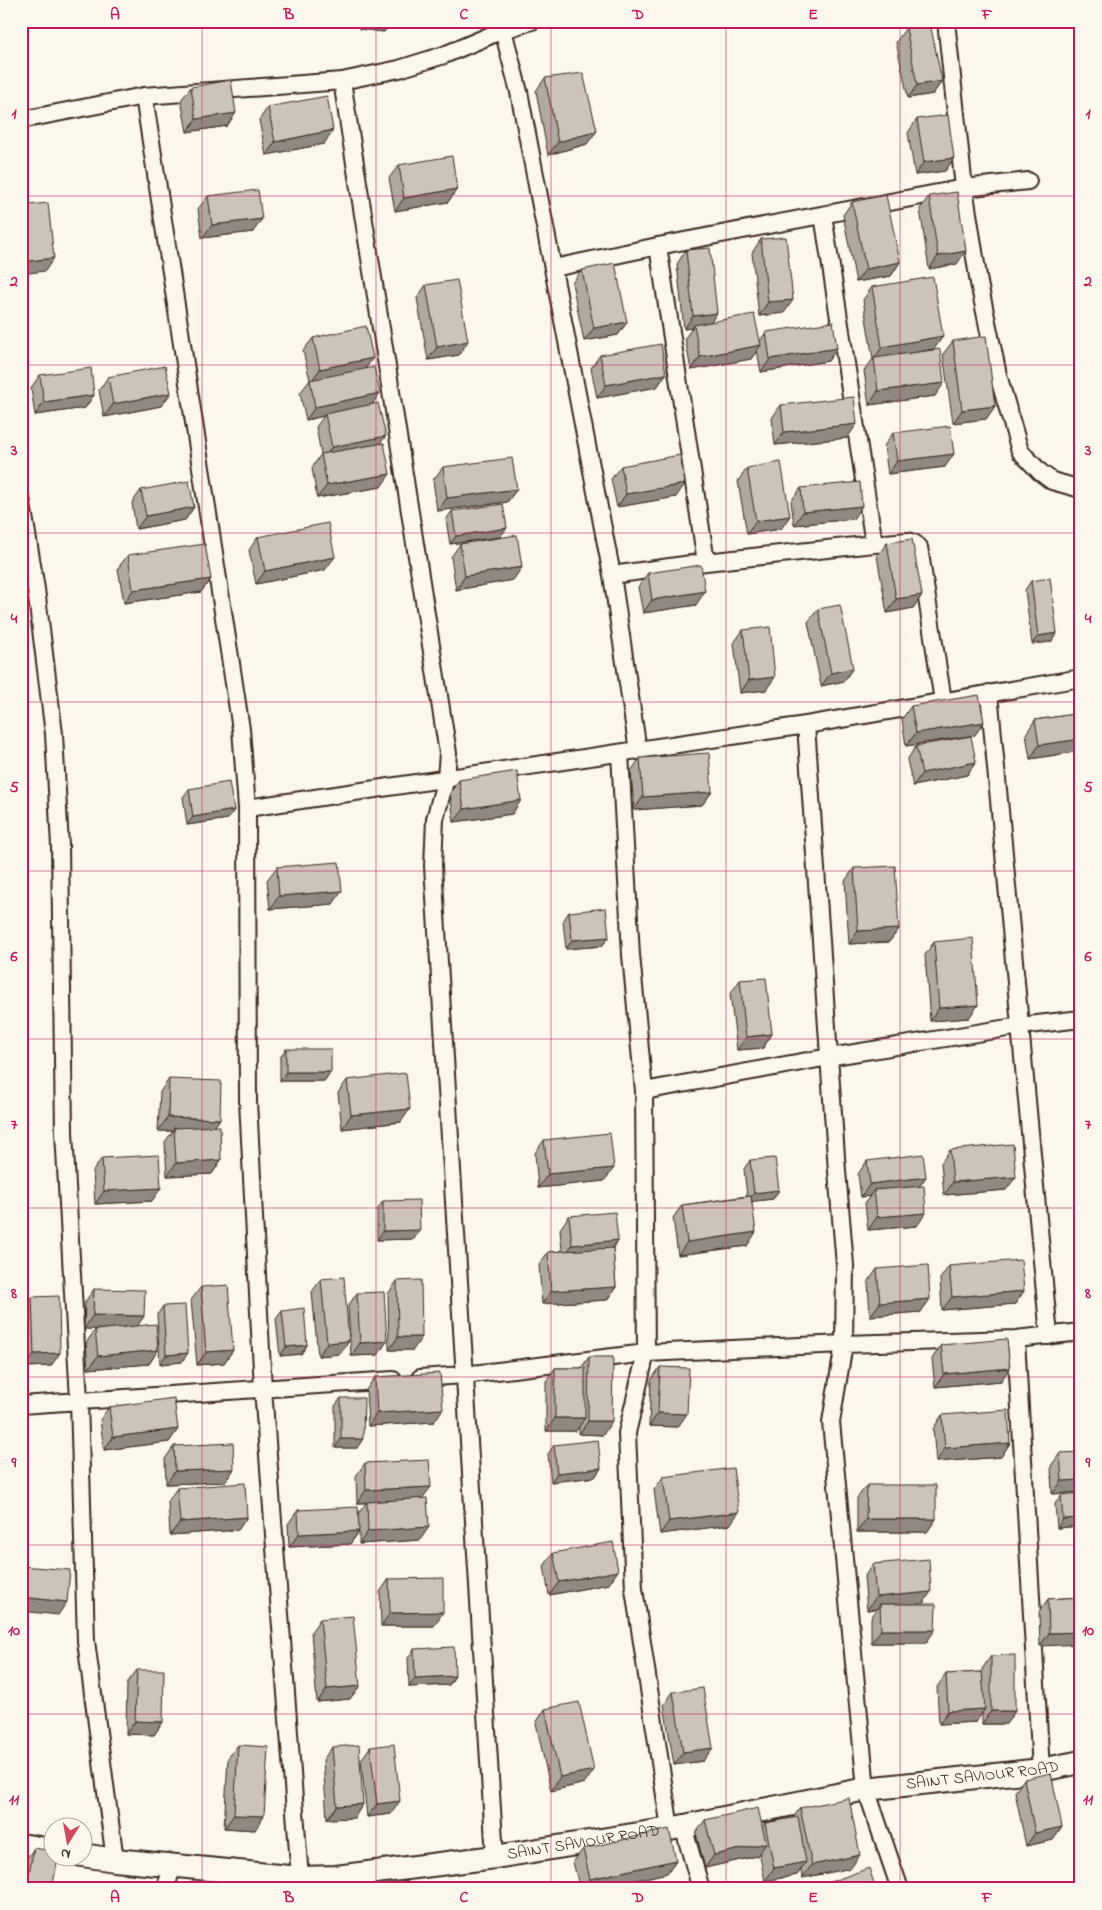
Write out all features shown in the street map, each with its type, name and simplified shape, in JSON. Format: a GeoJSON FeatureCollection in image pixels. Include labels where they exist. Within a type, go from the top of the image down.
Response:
{"type":"FeatureCollection","features":[{"type":"Feature","properties":{"kind":"street"},"geometry":{"type":"LineString","coordinates":[[21,120],[144,96],[342,81],[399,69],[444,55],[503,30],[532,21]]}},
{"type":"Feature","properties":{"kind":"street"},"geometry":{"type":"LineString","coordinates":[[946,21],[964,188],[979,283],[998,375],[1020,451],[1040,472],[1052,481],[1081,489]]}},
{"type":"Feature","properties":{"kind":"street"},"geometry":{"type":"LineString","coordinates":[[503,30],[519,92],[612,575],[638,751]]}},
{"type":"Feature","properties":{"kind":"street"},"geometry":{"type":"LineString","coordinates":[[342,81],[448,753],[446,778],[436,820],[433,866],[495,1857]]}},
{"type":"Feature","properties":{"kind":"street"},"geometry":{"type":"LineString","coordinates":[[144,96],[241,729],[247,808],[248,1101],[263,1389],[300,1878]]}},
{"type":"Feature","properties":{"kind":"street"},"geometry":{"type":"LineString","coordinates":[[554,268],[658,246],[964,188],[1028,181]]}},
{"type":"Feature","properties":{"kind":"street"},"geometry":{"type":"LineString","coordinates":[[823,215],[874,544]]}},
{"type":"Feature","properties":{"kind":"street"},"geometry":{"type":"LineString","coordinates":[[658,246],[706,562]]}},
{"type":"Feature","properties":{"kind":"street"},"geometry":{"type":"LineString","coordinates":[[21,498],[36,589],[54,734],[60,855],[64,1132],[79,1400],[86,1641],[115,1860]]}},
{"type":"Feature","properties":{"kind":"street"},"geometry":{"type":"LineString","coordinates":[[612,575],[706,562],[874,544],[908,541],[914,543],[919,547],[943,701]]}},
{"type":"Feature","properties":{"kind":"street"},"geometry":{"type":"LineString","coordinates":[[247,808],[806,725],[1081,678]]}},
{"type":"Feature","properties":{"kind":"street"},"geometry":{"type":"LineString","coordinates":[[989,693],[1049,1336]]}},
{"type":"Feature","properties":{"kind":"street"},"geometry":{"type":"LineString","coordinates":[[806,725],[845,1265],[844,1344],[831,1422],[866,1789],[900,1889]]}},
{"type":"Feature","properties":{"kind":"street"},"geometry":{"type":"LineString","coordinates":[[620,753],[631,954],[644,1091],[646,1353],[628,1432],[634,1579],[677,1828],[701,1889]]}},
{"type":"Feature","properties":{"kind":"street"},"geometry":{"type":"LineString","coordinates":[[644,1091],[829,1057],[1020,1026],[1081,1019]]}},
{"type":"Feature","properties":{"kind":"street"},"geometry":{"type":"LineString","coordinates":[[21,1405],[464,1375],[646,1353],[844,1344],[1016,1339],[1081,1332]]}},
{"type":"Feature","properties":{"kind":"street"},"geometry":{"type":"LineString","coordinates":[[1016,1339],[1041,1770]]}},
{"type":"Feature","properties":{"kind":"street","name":"SAINT SAVIOUR ROAD"},"geometry":{"type":"LineString","coordinates":[[92,1857],[300,1878],[336,1877],[495,1857],[677,1828],[866,1789],[1041,1770],[1081,1762]]}},
{"type":"Feature","properties":{"kind":"street"},"geometry":{"type":"LineString","coordinates":[[21,1845],[42,1848]]}},
{"type":"Feature","properties":{"kind":"street"},"geometry":{"type":"LineString","coordinates":[[165,1889],[173,1866]]}},
{"type":"Feature","properties":{"kind":"building"},"geometry":{"type":"Polygon","coordinates":[[[930,23],[942,81],[917,85],[906,28],[930,23]]]}},
{"type":"Feature","properties":{"kind":"building"},"geometry":{"type":"Polygon","coordinates":[[[583,73],[597,131],[558,142],[545,78],[583,73]]]}},
{"type":"Feature","properties":{"kind":"building"},"geometry":{"type":"Polygon","coordinates":[[[231,80],[236,113],[196,119],[191,87],[231,80]]]}},
{"type":"Feature","properties":{"kind":"building"},"geometry":{"type":"Polygon","coordinates":[[[327,96],[333,130],[275,142],[268,107],[327,96]]]}},
{"type":"Feature","properties":{"kind":"building"},"geometry":{"type":"Polygon","coordinates":[[[948,115],[954,158],[924,162],[917,119],[948,115]]]}},
{"type":"Feature","properties":{"kind":"building"},"geometry":{"type":"Polygon","coordinates":[[[452,156],[457,189],[404,198],[399,165],[452,156]]]}},
{"type":"Feature","properties":{"kind":"building"},"geometry":{"type":"Polygon","coordinates":[[[258,190],[262,219],[212,225],[208,196],[258,190]]]}},
{"type":"Feature","properties":{"kind":"building"},"geometry":{"type":"Polygon","coordinates":[[[957,192],[966,251],[938,256],[929,196],[957,192]]]}},
{"type":"Feature","properties":{"kind":"building"},"geometry":{"type":"Polygon","coordinates":[[[886,195],[900,262],[866,269],[852,202],[886,195]]]}},
{"type":"Feature","properties":{"kind":"building"},"geometry":{"type":"Polygon","coordinates":[[[48,203],[54,258],[21,262],[21,206],[48,203]]]}},
{"type":"Feature","properties":{"kind":"building"},"geometry":{"type":"Polygon","coordinates":[[[786,237],[793,300],[768,302],[761,239],[786,237]]]}},
{"type":"Feature","properties":{"kind":"building"},"geometry":{"type":"Polygon","coordinates":[[[710,248],[717,313],[693,316],[686,250],[710,248]]]}},
{"type":"Feature","properties":{"kind":"building"},"geometry":{"type":"Polygon","coordinates":[[[615,263],[627,322],[594,328],[582,270],[615,263]]]}},
{"type":"Feature","properties":{"kind":"building"},"geometry":{"type":"Polygon","coordinates":[[[933,277],[943,336],[882,347],[872,287],[933,277]]]}},
{"type":"Feature","properties":{"kind":"building"},"geometry":{"type":"Polygon","coordinates":[[[457,280],[468,341],[437,347],[426,285],[457,280]]]}},
{"type":"Feature","properties":{"kind":"building"},"geometry":{"type":"Polygon","coordinates":[[[754,314],[761,345],[700,357],[694,325],[754,314]]]}},
{"type":"Feature","properties":{"kind":"building"},"geometry":{"type":"Polygon","coordinates":[[[833,322],[837,348],[770,359],[766,332],[833,322]]]}},
{"type":"Feature","properties":{"kind":"building"},"geometry":{"type":"Polygon","coordinates":[[[366,326],[373,358],[320,369],[313,338],[366,326]]]}},
{"type":"Feature","properties":{"kind":"building"},"geometry":{"type":"Polygon","coordinates":[[[986,336],[995,406],[962,410],[953,341],[986,336]]]}},
{"type":"Feature","properties":{"kind":"building"},"geometry":{"type":"Polygon","coordinates":[[[661,344],[666,374],[606,385],[600,355],[661,344]]]}},
{"type":"Feature","properties":{"kind":"building"},"geometry":{"type":"Polygon","coordinates":[[[940,349],[944,383],[878,391],[874,358],[940,349]]]}},
{"type":"Feature","properties":{"kind":"building"},"geometry":{"type":"Polygon","coordinates":[[[165,366],[171,393],[113,404],[108,377],[165,366]]]}},
{"type":"Feature","properties":{"kind":"building"},"geometry":{"type":"Polygon","coordinates":[[[374,367],[380,393],[315,407],[310,380],[374,367]]]}},
{"type":"Feature","properties":{"kind":"building"},"geometry":{"type":"Polygon","coordinates":[[[91,368],[94,395],[44,402],[40,375],[91,368]]]}},
{"type":"Feature","properties":{"kind":"building"},"geometry":{"type":"Polygon","coordinates":[[[854,397],[857,424],[784,432],[781,405],[854,397]]]}},
{"type":"Feature","properties":{"kind":"building"},"geometry":{"type":"Polygon","coordinates":[[[378,403],[386,436],[332,447],[325,414],[378,403]]]}},
{"type":"Feature","properties":{"kind":"building"},"geometry":{"type":"Polygon","coordinates":[[[950,426],[954,454],[897,461],[893,433],[950,426]]]}},
{"type":"Feature","properties":{"kind":"building"},"geometry":{"type":"Polygon","coordinates":[[[384,443],[390,474],[327,485],[321,454],[384,443]]]}},
{"type":"Feature","properties":{"kind":"building"},"geometry":{"type":"Polygon","coordinates":[[[680,455],[685,484],[626,494],[621,466],[680,455]]]}},
{"type":"Feature","properties":{"kind":"building"},"geometry":{"type":"Polygon","coordinates":[[[512,458],[517,489],[447,498],[443,467],[512,458]]]}},
{"type":"Feature","properties":{"kind":"building"},"geometry":{"type":"Polygon","coordinates":[[[781,462],[790,516],[756,521],[747,468],[781,462]]]}},
{"type":"Feature","properties":{"kind":"building"},"geometry":{"type":"Polygon","coordinates":[[[189,481],[194,507],[146,516],[141,490],[189,481]]]}},
{"type":"Feature","properties":{"kind":"building"},"geometry":{"type":"Polygon","coordinates":[[[860,482],[862,506],[803,512],[801,488],[860,482]]]}},
{"type":"Feature","properties":{"kind":"building"},"geometry":{"type":"Polygon","coordinates":[[[503,504],[507,528],[456,536],[452,511],[503,504]]]}},
{"type":"Feature","properties":{"kind":"building"},"geometry":{"type":"Polygon","coordinates":[[[328,523],[335,557],[265,571],[258,537],[328,523]]]}},
{"type":"Feature","properties":{"kind":"building"},"geometry":{"type":"Polygon","coordinates":[[[517,535],[522,567],[465,576],[460,544],[517,535]]]}},
{"type":"Feature","properties":{"kind":"building"},"geometry":{"type":"Polygon","coordinates":[[[912,539],[922,595],[896,599],[887,543],[912,539]]]}},
{"type":"Feature","properties":{"kind":"building"},"geometry":{"type":"Polygon","coordinates":[[[205,544],[211,579],[133,590],[128,555],[205,544]]]}},
{"type":"Feature","properties":{"kind":"building"},"geometry":{"type":"Polygon","coordinates":[[[701,565],[705,591],[652,600],[648,573],[701,565]]]}},
{"type":"Feature","properties":{"kind":"building"},"geometry":{"type":"Polygon","coordinates":[[[1050,578],[1057,633],[1038,636],[1031,581],[1050,578]]]}},
{"type":"Feature","properties":{"kind":"building"},"geometry":{"type":"Polygon","coordinates":[[[840,605],[853,668],[831,673],[818,609],[840,605]]]}},
{"type":"Feature","properties":{"kind":"building"},"geometry":{"type":"Polygon","coordinates":[[[770,627],[775,677],[749,680],[743,630],[770,627]]]}},
{"type":"Feature","properties":{"kind":"building"},"geometry":{"type":"Polygon","coordinates":[[[979,695],[984,722],[916,733],[911,706],[979,695]]]}},
{"type":"Feature","properties":{"kind":"building"},"geometry":{"type":"Polygon","coordinates":[[[1081,713],[1081,739],[1039,745],[1035,720],[1081,713]]]}},
{"type":"Feature","properties":{"kind":"building"},"geometry":{"type":"Polygon","coordinates":[[[971,736],[976,762],[922,773],[916,746],[971,736]]]}},
{"type":"Feature","properties":{"kind":"building"},"geometry":{"type":"Polygon","coordinates":[[[709,753],[712,792],[643,797],[640,758],[709,753]]]}},
{"type":"Feature","properties":{"kind":"building"},"geometry":{"type":"Polygon","coordinates":[[[517,771],[521,800],[464,809],[459,780],[517,771]]]}},
{"type":"Feature","properties":{"kind":"building"},"geometry":{"type":"Polygon","coordinates":[[[229,782],[234,810],[193,817],[189,789],[229,782]]]}},
{"type":"Feature","properties":{"kind":"building"},"geometry":{"type":"Polygon","coordinates":[[[339,862],[342,891],[279,896],[277,867],[339,862]]]}},
{"type":"Feature","properties":{"kind":"building"},"geometry":{"type":"Polygon","coordinates":[[[895,866],[899,929],[858,931],[854,868],[895,866]]]}},
{"type":"Feature","properties":{"kind":"building"},"geometry":{"type":"Polygon","coordinates":[[[606,908],[609,937],[572,940],[569,912],[606,908]]]}},
{"type":"Feature","properties":{"kind":"building"},"geometry":{"type":"Polygon","coordinates":[[[973,938],[978,1005],[939,1008],[934,942],[973,938]]]}},
{"type":"Feature","properties":{"kind":"building"},"geometry":{"type":"Polygon","coordinates":[[[766,978],[772,1034],[746,1037],[740,980],[766,978]]]}},
{"type":"Feature","properties":{"kind":"building"},"geometry":{"type":"Polygon","coordinates":[[[286,1049],[331,1049],[331,1072],[286,1072],[286,1049]]]}},
{"type":"Feature","properties":{"kind":"building"},"geometry":{"type":"Polygon","coordinates":[[[406,1073],[410,1109],[351,1115],[347,1080],[406,1073]]]}},
{"type":"Feature","properties":{"kind":"building"},"geometry":{"type":"Polygon","coordinates":[[[169,1079],[221,1081],[220,1119],[168,1117],[169,1079]]]}},
{"type":"Feature","properties":{"kind":"building"},"geometry":{"type":"Polygon","coordinates":[[[220,1126],[221,1160],[176,1163],[174,1128],[220,1126]]]}},
{"type":"Feature","properties":{"kind":"building"},"geometry":{"type":"Polygon","coordinates":[[[610,1133],[614,1168],[548,1174],[544,1140],[610,1133]]]}},
{"type":"Feature","properties":{"kind":"building"},"geometry":{"type":"Polygon","coordinates":[[[1013,1144],[1016,1177],[953,1182],[950,1150],[1013,1144]]]}},
{"type":"Feature","properties":{"kind":"building"},"geometry":{"type":"Polygon","coordinates":[[[923,1154],[926,1177],[870,1184],[867,1161],[923,1154]]]}},
{"type":"Feature","properties":{"kind":"building"},"geometry":{"type":"Polygon","coordinates":[[[159,1155],[161,1188],[104,1191],[102,1158],[159,1155]]]}},
{"type":"Feature","properties":{"kind":"building"},"geometry":{"type":"Polygon","coordinates":[[[775,1158],[779,1190],[754,1193],[750,1160],[775,1158]]]}},
{"type":"Feature","properties":{"kind":"building"},"geometry":{"type":"Polygon","coordinates":[[[924,1186],[926,1213],[877,1217],[874,1190],[924,1186]]]}},
{"type":"Feature","properties":{"kind":"building"},"geometry":{"type":"Polygon","coordinates":[[[751,1196],[756,1232],[687,1242],[682,1205],[751,1196]]]}},
{"type":"Feature","properties":{"kind":"building"},"geometry":{"type":"Polygon","coordinates":[[[419,1200],[420,1230],[383,1231],[383,1201],[419,1200]]]}},
{"type":"Feature","properties":{"kind":"building"},"geometry":{"type":"Polygon","coordinates":[[[615,1212],[618,1240],[572,1245],[569,1216],[615,1212]]]}},
{"type":"Feature","properties":{"kind":"building"},"geometry":{"type":"Polygon","coordinates":[[[613,1248],[616,1287],[551,1291],[548,1252],[613,1248]]]}},
{"type":"Feature","properties":{"kind":"building"},"geometry":{"type":"Polygon","coordinates":[[[1021,1260],[1024,1291],[952,1297],[949,1266],[1021,1260]]]}},
{"type":"Feature","properties":{"kind":"building"},"geometry":{"type":"Polygon","coordinates":[[[928,1265],[930,1299],[880,1303],[877,1269],[928,1265]]]}},
{"type":"Feature","properties":{"kind":"building"},"geometry":{"type":"Polygon","coordinates":[[[344,1277],[349,1341],[327,1343],[321,1279],[344,1277]]]}},
{"type":"Feature","properties":{"kind":"building"},"geometry":{"type":"Polygon","coordinates":[[[421,1280],[422,1337],[398,1337],[397,1281],[421,1280]]]}},
{"type":"Feature","properties":{"kind":"building"},"geometry":{"type":"Polygon","coordinates":[[[228,1285],[233,1350],[206,1352],[201,1287],[228,1285]]]}},
{"type":"Feature","properties":{"kind":"building"},"geometry":{"type":"Polygon","coordinates":[[[94,1289],[145,1290],[144,1316],[93,1315],[94,1289]]]}},
{"type":"Feature","properties":{"kind":"building"},"geometry":{"type":"Polygon","coordinates":[[[384,1292],[387,1341],[360,1343],[357,1293],[384,1292]]]}},
{"type":"Feature","properties":{"kind":"building"},"geometry":{"type":"Polygon","coordinates":[[[59,1296],[60,1353],[34,1354],[32,1297],[59,1296]]]}},
{"type":"Feature","properties":{"kind":"building"},"geometry":{"type":"Polygon","coordinates":[[[185,1305],[188,1353],[166,1355],[163,1306],[185,1305]]]}},
{"type":"Feature","properties":{"kind":"building"},"geometry":{"type":"Polygon","coordinates":[[[304,1308],[307,1345],[286,1347],[282,1311],[304,1308]]]}},
{"type":"Feature","properties":{"kind":"building"},"geometry":{"type":"Polygon","coordinates":[[[156,1324],[158,1350],[98,1356],[95,1330],[156,1324]]]}},
{"type":"Feature","properties":{"kind":"building"},"geometry":{"type":"Polygon","coordinates":[[[1007,1339],[1010,1368],[944,1374],[941,1345],[1007,1339]]]}},
{"type":"Feature","properties":{"kind":"building"},"geometry":{"type":"Polygon","coordinates":[[[589,1357],[613,1357],[612,1421],[588,1421],[589,1357]]]}},
{"type":"Feature","properties":{"kind":"building"},"geometry":{"type":"Polygon","coordinates":[[[660,1367],[689,1368],[687,1414],[658,1413],[660,1367]]]}},
{"type":"Feature","properties":{"kind":"building"},"geometry":{"type":"Polygon","coordinates":[[[555,1368],[585,1368],[585,1418],[555,1418],[555,1368]]]}},
{"type":"Feature","properties":{"kind":"building"},"geometry":{"type":"Polygon","coordinates":[[[440,1373],[443,1409],[377,1413],[375,1377],[440,1373]]]}},
{"type":"Feature","properties":{"kind":"building"},"geometry":{"type":"Polygon","coordinates":[[[174,1398],[178,1429],[113,1437],[109,1407],[174,1398]]]}},
{"type":"Feature","properties":{"kind":"building"},"geometry":{"type":"Polygon","coordinates":[[[341,1398],[364,1398],[363,1439],[341,1439],[341,1398]]]}},
{"type":"Feature","properties":{"kind":"building"},"geometry":{"type":"Polygon","coordinates":[[[1008,1410],[1010,1443],[945,1448],[942,1415],[1008,1410]]]}},
{"type":"Feature","properties":{"kind":"building"},"geometry":{"type":"Polygon","coordinates":[[[598,1440],[601,1468],[557,1473],[554,1445],[598,1440]]]}},
{"type":"Feature","properties":{"kind":"building"},"geometry":{"type":"Polygon","coordinates":[[[233,1443],[234,1469],[175,1471],[174,1446],[233,1443]]]}},
{"type":"Feature","properties":{"kind":"building"},"geometry":{"type":"Polygon","coordinates":[[[1081,1452],[1081,1480],[1062,1481],[1060,1453],[1081,1452]]]}},
{"type":"Feature","properties":{"kind":"building"},"geometry":{"type":"Polygon","coordinates":[[[429,1460],[431,1487],[366,1490],[365,1463],[429,1460]]]}},
{"type":"Feature","properties":{"kind":"building"},"geometry":{"type":"Polygon","coordinates":[[[733,1468],[739,1512],[669,1521],[663,1477],[733,1468]]]}},
{"type":"Feature","properties":{"kind":"building"},"geometry":{"type":"Polygon","coordinates":[[[245,1483],[247,1517],[180,1522],[177,1488],[245,1483]]]}},
{"type":"Feature","properties":{"kind":"building"},"geometry":{"type":"Polygon","coordinates":[[[867,1485],[936,1485],[936,1519],[866,1519],[867,1485]]]}},
{"type":"Feature","properties":{"kind":"building"},"geometry":{"type":"Polygon","coordinates":[[[1081,1493],[1081,1518],[1063,1519],[1061,1495],[1081,1493]]]}},
{"type":"Feature","properties":{"kind":"building"},"geometry":{"type":"Polygon","coordinates":[[[427,1498],[429,1527],[368,1531],[367,1502],[427,1498]]]}},
{"type":"Feature","properties":{"kind":"building"},"geometry":{"type":"Polygon","coordinates":[[[358,1507],[359,1531],[299,1534],[298,1510],[358,1507]]]}},
{"type":"Feature","properties":{"kind":"building"},"geometry":{"type":"Polygon","coordinates":[[[613,1542],[618,1571],[559,1582],[553,1553],[613,1542]]]}},
{"type":"Feature","properties":{"kind":"building"},"geometry":{"type":"Polygon","coordinates":[[[929,1559],[931,1592],[876,1597],[873,1564],[929,1559]]]}},
{"type":"Feature","properties":{"kind":"building"},"geometry":{"type":"Polygon","coordinates":[[[21,1566],[70,1570],[67,1602],[21,1597],[21,1566]]]}},
{"type":"Feature","properties":{"kind":"building"},"geometry":{"type":"Polygon","coordinates":[[[443,1578],[443,1612],[390,1613],[389,1579],[443,1578]]]}},
{"type":"Feature","properties":{"kind":"building"},"geometry":{"type":"Polygon","coordinates":[[[1081,1597],[1081,1632],[1049,1633],[1048,1599],[1081,1597]]]}},
{"type":"Feature","properties":{"kind":"building"},"geometry":{"type":"Polygon","coordinates":[[[880,1604],[936,1604],[935,1630],[881,1630],[880,1604]]]}},
{"type":"Feature","properties":{"kind":"building"},"geometry":{"type":"Polygon","coordinates":[[[353,1616],[360,1686],[327,1689],[320,1619],[353,1616]]]}},
{"type":"Feature","properties":{"kind":"building"},"geometry":{"type":"Polygon","coordinates":[[[454,1647],[455,1676],[415,1678],[414,1649],[454,1647]]]}},
{"type":"Feature","properties":{"kind":"building"},"geometry":{"type":"Polygon","coordinates":[[[1015,1655],[1015,1711],[991,1711],[991,1656],[1015,1655]]]}},
{"type":"Feature","properties":{"kind":"building"},"geometry":{"type":"Polygon","coordinates":[[[137,1670],[164,1670],[163,1722],[135,1721],[137,1670]]]}},
{"type":"Feature","properties":{"kind":"building"},"geometry":{"type":"Polygon","coordinates":[[[982,1672],[985,1709],[948,1711],[946,1674],[982,1672]]]}},
{"type":"Feature","properties":{"kind":"building"},"geometry":{"type":"Polygon","coordinates":[[[703,1688],[713,1748],[683,1752],[673,1692],[703,1688]]]}},
{"type":"Feature","properties":{"kind":"building"},"geometry":{"type":"Polygon","coordinates":[[[579,1702],[594,1770],[560,1777],[545,1709],[579,1702]]]}},
{"type":"Feature","properties":{"kind":"building"},"geometry":{"type":"Polygon","coordinates":[[[394,1744],[400,1801],[377,1804],[370,1747],[394,1744]]]}},
{"type":"Feature","properties":{"kind":"building"},"geometry":{"type":"Polygon","coordinates":[[[238,1745],[268,1747],[264,1816],[234,1815],[238,1745]]]}},
{"type":"Feature","properties":{"kind":"building"},"geometry":{"type":"Polygon","coordinates":[[[359,1745],[363,1804],[337,1806],[332,1747],[359,1745]]]}},
{"type":"Feature","properties":{"kind":"building"},"geometry":{"type":"Polygon","coordinates":[[[1051,1773],[1062,1827],[1035,1833],[1024,1779],[1051,1773]]]}},
{"type":"Feature","properties":{"kind":"building"},"geometry":{"type":"Polygon","coordinates":[[[849,1798],[860,1855],[812,1865],[800,1808],[849,1798]]]}},
{"type":"Feature","properties":{"kind":"building"},"geometry":{"type":"Polygon","coordinates":[[[758,1808],[766,1843],[714,1855],[705,1820],[758,1808]]]}},
{"type":"Feature","properties":{"kind":"building"},"geometry":{"type":"Polygon","coordinates":[[[798,1817],[806,1862],[774,1868],[765,1823],[798,1817]]]}},
{"type":"Feature","properties":{"kind":"building"},"geometry":{"type":"Polygon","coordinates":[[[669,1829],[676,1860],[590,1879],[583,1849],[669,1829]]]}},
{"type":"Feature","properties":{"kind":"building"},"geometry":{"type":"Polygon","coordinates":[[[34,1848],[42,1849],[42,1868],[56,1868],[52,1889],[26,1889],[34,1848]]]}},
{"type":"Feature","properties":{"kind":"building"},"geometry":{"type":"Polygon","coordinates":[[[869,1868],[876,1889],[811,1889],[869,1868]]]}}]}
